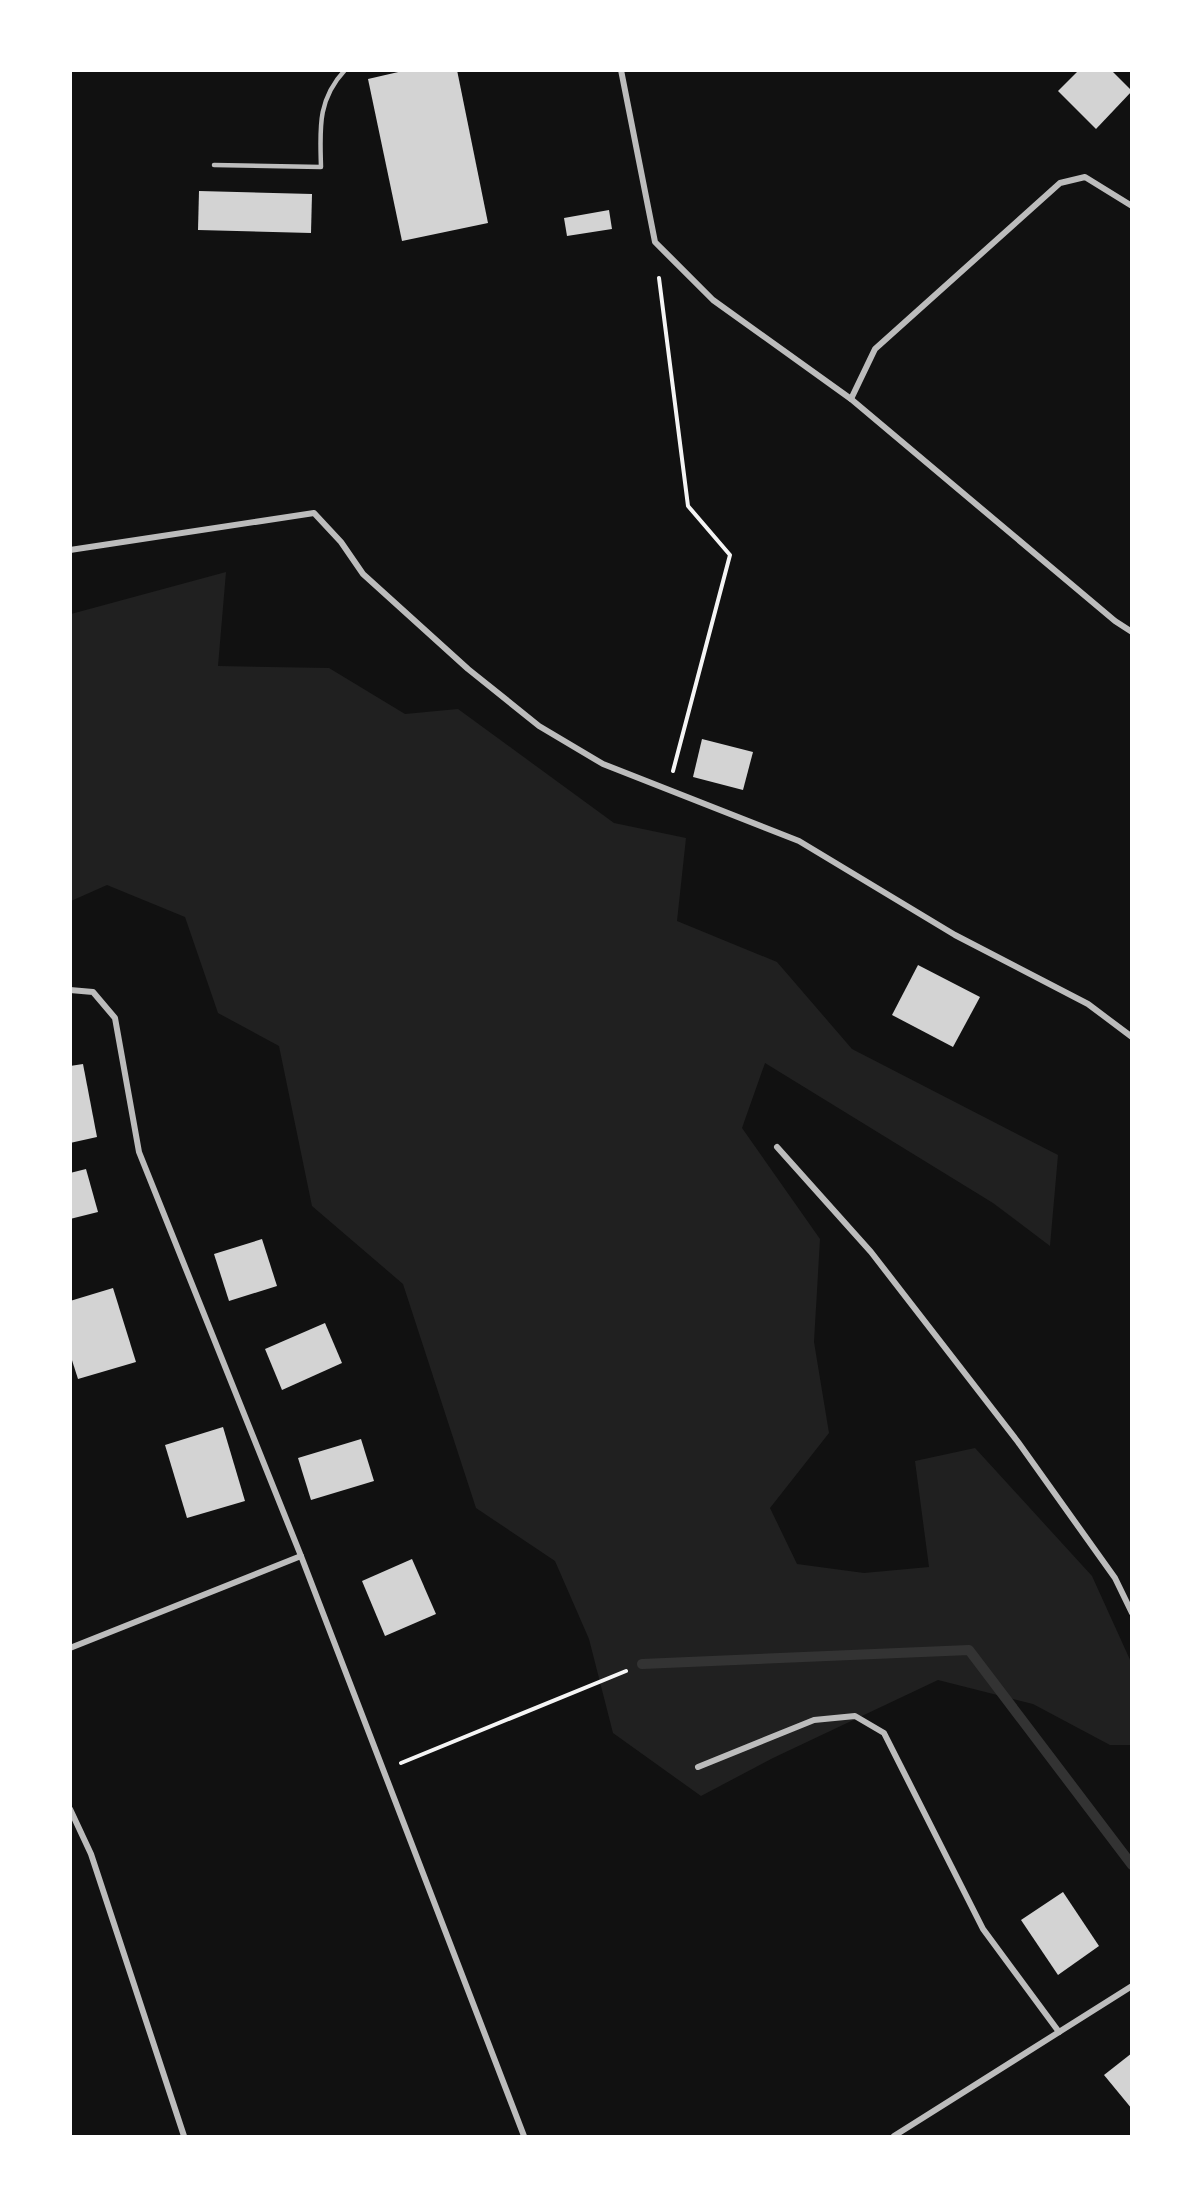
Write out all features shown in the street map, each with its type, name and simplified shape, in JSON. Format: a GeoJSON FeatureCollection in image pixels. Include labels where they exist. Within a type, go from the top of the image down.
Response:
{"type":"FeatureCollection","features":[{"type":"Feature","properties":{"kind":"street"},"geometry":{"type":"LineString","coordinates":[[621,70],[655,242],[713,300],[851,399],[1131,632]]}},
{"type":"Feature","properties":{"kind":"street"},"geometry":{"type":"LineString","coordinates":[[851,399],[875,349],[1060,183],[1085,177],[1131,206]]}},
{"type":"Feature","properties":{"kind":"street"},"geometry":{"type":"LineString","coordinates":[[70,550],[314,513],[341,542],[363,574],[468,669],[539,726],[603,764],[799,841],[955,935],[1088,1004],[1131,1037]]}},
{"type":"Feature","properties":{"kind":"street"},"geometry":{"type":"LineString","coordinates":[[70,990],[93,992],[115,1018],[139,1152],[301,1556],[525,2136]]}},
{"type":"Feature","properties":{"kind":"street"},"geometry":{"type":"LineString","coordinates":[[777,1147],[871,1252],[1011,1433],[1115,1578],[1131,1613]]}},
{"type":"Feature","properties":{"kind":"street"},"geometry":{"type":"LineString","coordinates":[[70,1648],[301,1556]]}},
{"type":"Feature","properties":{"kind":"street"},"geometry":{"type":"LineString","coordinates":[[698,1767],[814,1720],[855,1716],[884,1733],[983,1929],[1059,2032]]}},
{"type":"Feature","properties":{"kind":"street"},"geometry":{"type":"LineString","coordinates":[[70,1809],[91,1854],[184,2136]]}},
{"type":"Feature","properties":{"kind":"street"},"geometry":{"type":"LineString","coordinates":[[894,2136],[1131,1986]]}},
{"type":"Feature","properties":{"kind":"lane"},"geometry":{"type":"LineString","coordinates":[[214,165],[321,166],[319,117],[334,82],[345,70]]}},
{"type":"Feature","properties":{"kind":"path"},"geometry":{"type":"LineString","coordinates":[[655,242],[687,506],[730,555],[669,789]]}},
{"type":"Feature","properties":{"kind":"path"},"geometry":{"type":"LineString","coordinates":[[384,1770],[626,1671]]}},
{"type":"Feature","properties":{"kind":"shaded area"},"geometry":{"type":"Polygon","coordinates":[[[226,572],[218,666],[329,668],[405,714],[458,709],[614,823],[686,838],[677,921],[777,962],[852,1049],[1058,1155],[1050,1246],[993,1203],[765,1063],[742,1128],[820,1239],[814,1342],[829,1433],[770,1508],[797,1564],[864,1573],[929,1567],[915,1461],[975,1448],[1092,1576],[1131,1662],[1131,1745],[1110,1745],[1033,1704],[938,1680],[773,1758],[701,1796],[613,1733],[589,1639],[555,1561],[476,1508],[403,1284],[312,1206],[279,1046],[218,1013],[185,917],[107,885],[71,901],[71,614],[226,572]]]}},
{"type":"Feature","properties":{"kind":"building"},"geometry":{"type":"Polygon","coordinates":[[[407,70],[457,70],[488,223],[402,241],[368,79],[407,70]]]}},
{"type":"Feature","properties":{"kind":"building"},"geometry":{"type":"Polygon","coordinates":[[[1079,70],[1111,70],[1132,91],[1096,129],[1058,91],[1079,70]]]}},
{"type":"Feature","properties":{"kind":"building"},"geometry":{"type":"Polygon","coordinates":[[[199,191],[312,194],[311,233],[198,230],[199,191]]]}},
{"type":"Feature","properties":{"kind":"building"},"geometry":{"type":"Polygon","coordinates":[[[609,210],[612,229],[567,236],[564,218],[609,210]]]}},
{"type":"Feature","properties":{"kind":"building"},"geometry":{"type":"Polygon","coordinates":[[[702,739],[753,752],[743,790],[693,777],[702,739]]]}},
{"type":"Feature","properties":{"kind":"building"},"geometry":{"type":"Polygon","coordinates":[[[918,965],[980,997],[953,1047],[892,1015],[918,965]]]}},
{"type":"Feature","properties":{"kind":"building"},"geometry":{"type":"Polygon","coordinates":[[[83,1064],[97,1137],[70,1143],[70,1066],[83,1064]]]}},
{"type":"Feature","properties":{"kind":"building"},"geometry":{"type":"Polygon","coordinates":[[[86,1169],[98,1212],[70,1219],[70,1173],[86,1169]]]}},
{"type":"Feature","properties":{"kind":"building"},"geometry":{"type":"Polygon","coordinates":[[[262,1239],[277,1286],[229,1301],[214,1254],[262,1239]]]}},
{"type":"Feature","properties":{"kind":"building"},"geometry":{"type":"Polygon","coordinates":[[[113,1288],[136,1362],[78,1379],[70,1354],[70,1301],[113,1288]]]}},
{"type":"Feature","properties":{"kind":"building"},"geometry":{"type":"Polygon","coordinates":[[[325,1323],[342,1363],[282,1390],[265,1349],[325,1323]]]}},
{"type":"Feature","properties":{"kind":"building"},"geometry":{"type":"Polygon","coordinates":[[[223,1427],[245,1501],[187,1518],[165,1445],[223,1427]]]}},
{"type":"Feature","properties":{"kind":"building"},"geometry":{"type":"Polygon","coordinates":[[[361,1439],[374,1481],[311,1500],[298,1458],[361,1439]]]}},
{"type":"Feature","properties":{"kind":"building"},"geometry":{"type":"Polygon","coordinates":[[[412,1559],[436,1614],[385,1636],[362,1581],[412,1559]]]}},
{"type":"Feature","properties":{"kind":"building"},"geometry":{"type":"Polygon","coordinates":[[[1063,1892],[1099,1946],[1058,1975],[1021,1920],[1063,1892]]]}},
{"type":"Feature","properties":{"kind":"building"},"geometry":{"type":"Polygon","coordinates":[[[1132,2053],[1132,2109],[1104,2075],[1132,2053]]]}},
{"type":"Feature","properties":{"kind":"waterway"},"geometry":{"type":"LineString","coordinates":[[642,1664],[969,1650],[1132,1865]]}}]}
